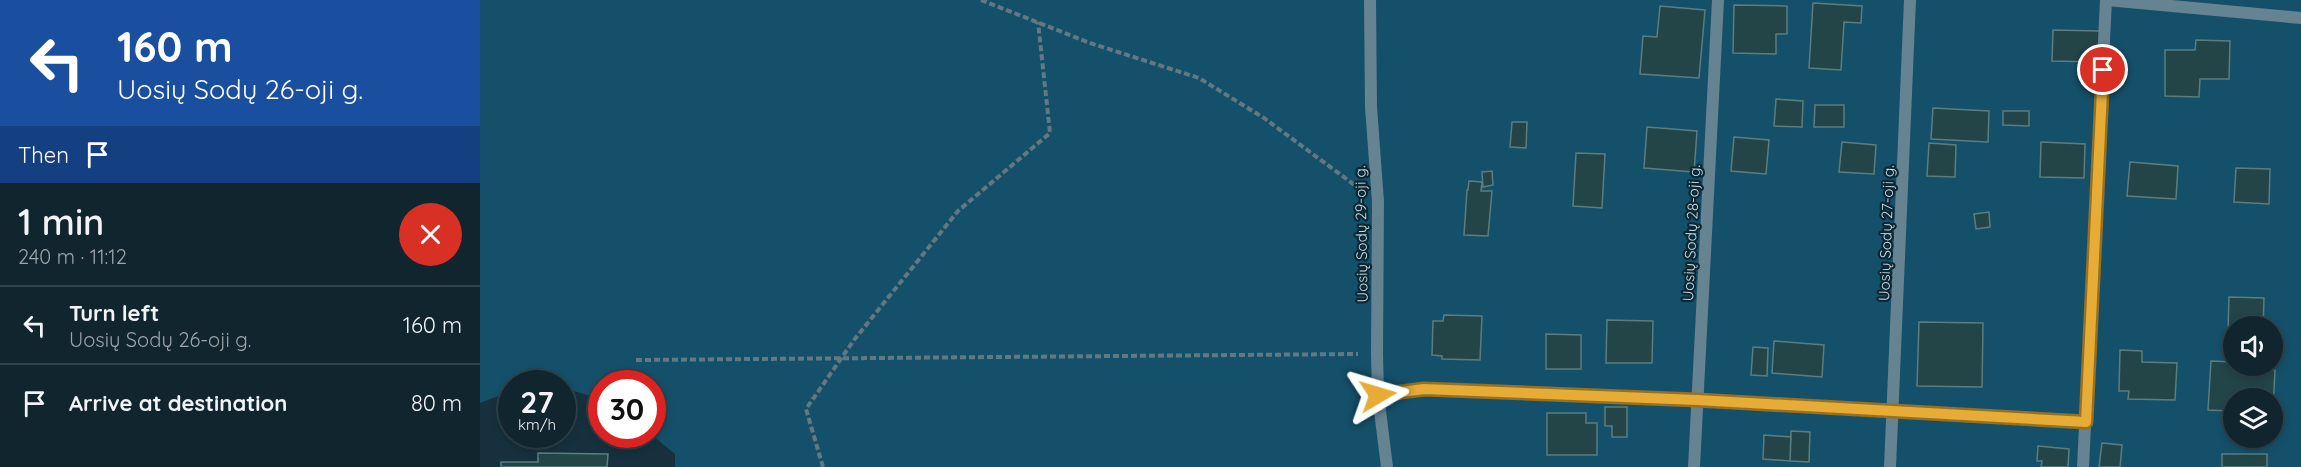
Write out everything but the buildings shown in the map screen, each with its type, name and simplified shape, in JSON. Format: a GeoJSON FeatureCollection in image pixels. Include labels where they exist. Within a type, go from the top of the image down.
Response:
{"type":"FeatureCollection","features":[{"type":"Feature","properties":{"kind":"street","name":"Uosių Sodų 29-oji g."},"geometry":{"type":"LineString","coordinates":[[1370,0],[1371,107],[1378,202],[1378,395],[1387,467]]}},
{"type":"Feature","properties":{"kind":"street","name":"Uosių Sodų 28-oji g."},"geometry":{"type":"LineString","coordinates":[[1694,467],[1718,0]]}},
{"type":"Feature","properties":{"kind":"street","name":"Uosių Sodų 27-oji g."},"geometry":{"type":"LineString","coordinates":[[1890,467],[1910,0]]}},
{"type":"Feature","properties":{"kind":"street"},"geometry":{"type":"LineString","coordinates":[[2083,467],[2106,0],[2301,18]]}},
{"type":"Feature","properties":{"kind":"street"},"geometry":{"type":"LineString","coordinates":[[1378,395],[1424,389],[1697,400],[2086,422]]}},
{"type":"Feature","properties":{"kind":"path"},"geometry":{"type":"LineString","coordinates":[[981,0],[1090,43],[1199,78],[1264,118],[1378,202]]}},
{"type":"Feature","properties":{"kind":"path"},"geometry":{"type":"LineString","coordinates":[[823,467],[806,409],[842,358],[958,211],[1050,133],[1038,22]]}},
{"type":"Feature","properties":{"kind":"path"},"geometry":{"type":"LineString","coordinates":[[636,360],[1377,354]]}},
{"type":"Feature","properties":{"kind":"shaded area"},"geometry":{"type":"Polygon","coordinates":[[[480,0],[2301,0],[2301,467],[675,467],[675,454],[666,447],[666,370],[588,370],[588,395],[576,392],[576,370],[498,370],[498,396],[480,403],[480,0]]]}},
{"type":"Feature","properties":{"kind":"route"},"geometry":{"type":"LineString","coordinates":[[1378,395],[1424,389],[1697,400],[2086,422],[2103,70]]}}]}
